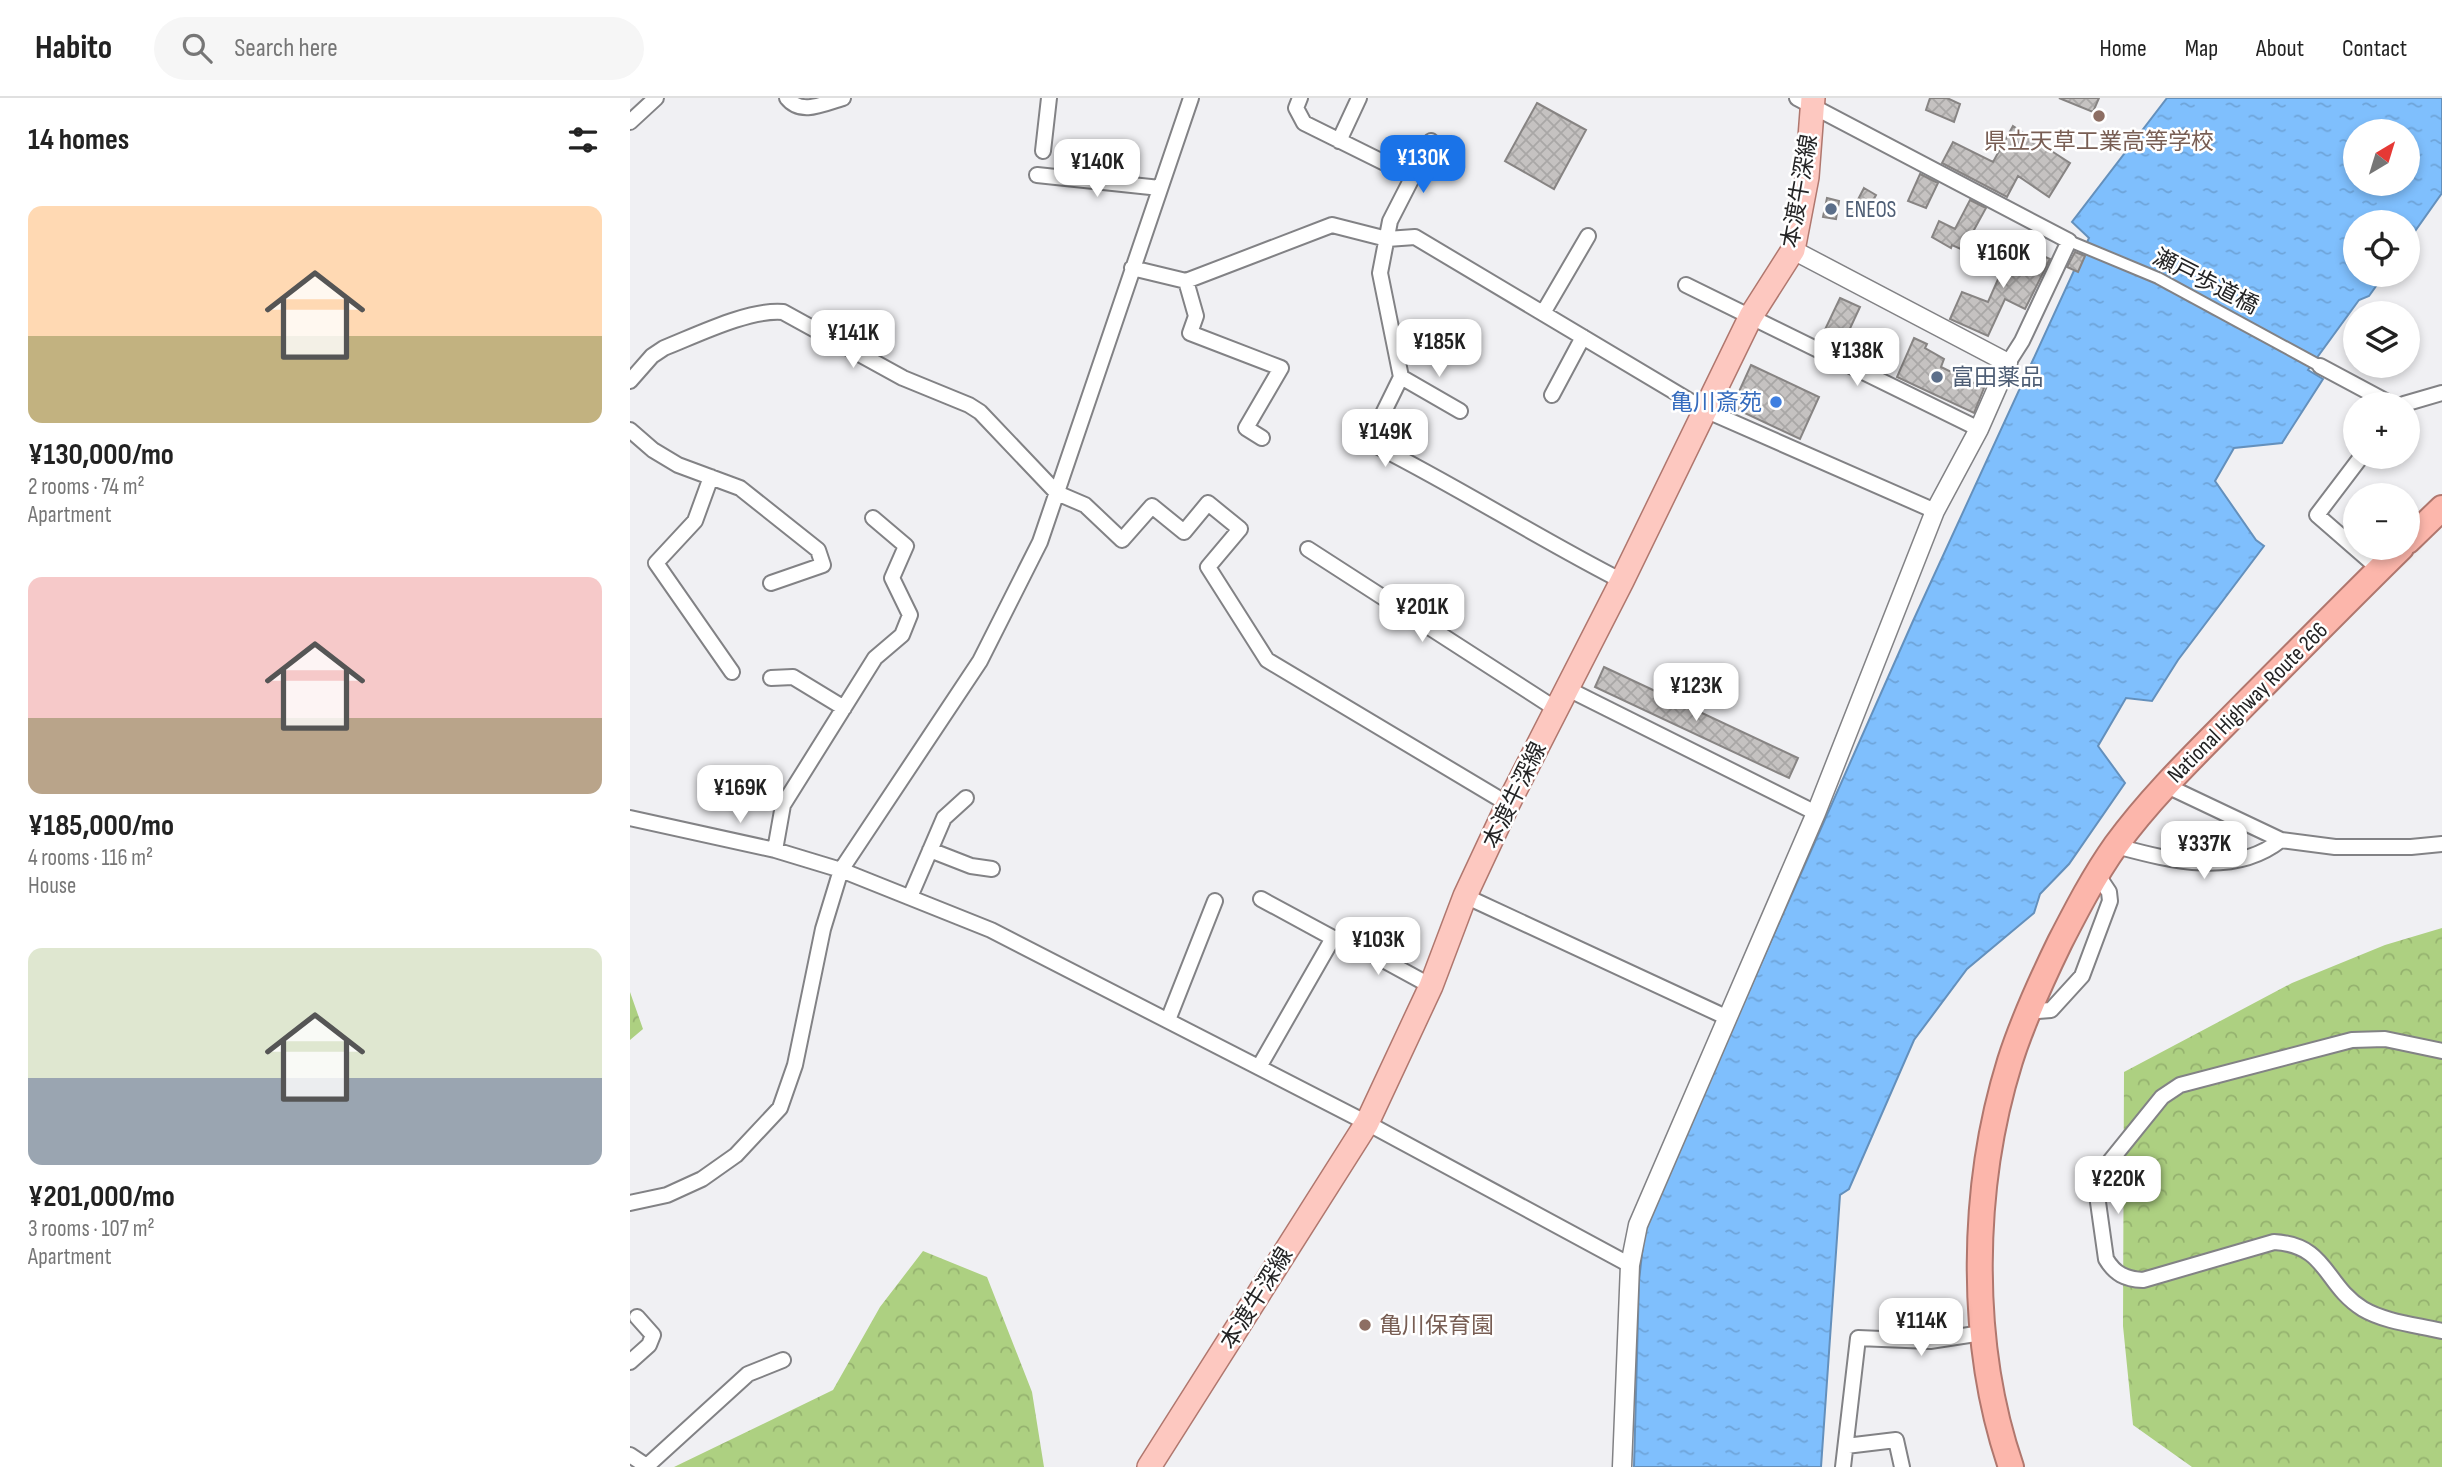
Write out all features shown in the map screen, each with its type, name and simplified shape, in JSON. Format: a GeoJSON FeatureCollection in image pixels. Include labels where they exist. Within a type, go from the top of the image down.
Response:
{"type":"FeatureCollection","features":[{"type":"Feature","properties":{"kind":"highway"},"geometry":{"type":"LineString","coordinates":[[2420,529],[2442,508]]}},
{"type":"Feature","properties":{"kind":"highway","name":"National Highway Route 266"},"geometry":{"type":"LineString","coordinates":[[2011,1467],[1994,1408],[1982,1333],[1981,1217],[1987,1161],[1997,1108],[2029,1008],[2080,901],[2116,846],[2165,785],[2388,560]]}},
{"type":"Feature","properties":{"kind":"main road","name":"本渡牛深線"},"geometry":{"type":"LineString","coordinates":[[1154,1465],[1367,1123],[1431,986],[1465,896],[1508,804],[1622,581],[1751,316],[1793,250],[1807,177],[1808,101]]}},
{"type":"Feature","properties":{"kind":"street"},"geometry":{"type":"LineString","coordinates":[[630,122],[656,98]]}},
{"type":"Feature","properties":{"kind":"street"},"geometry":{"type":"LineString","coordinates":[[787,98],[794,106],[803,108],[843,98]]}},
{"type":"Feature","properties":{"kind":"street"},"geometry":{"type":"LineString","coordinates":[[1043,151],[1049,98]]}},
{"type":"Feature","properties":{"kind":"street"},"geometry":{"type":"LineString","coordinates":[[630,1203],[667,1195],[702,1179],[736,1155],[779,1108],[795,1065],[823,929],[841,870],[980,661],[1040,542],[1191,98]]}},
{"type":"Feature","properties":{"kind":"street"},"geometry":{"type":"LineString","coordinates":[[1300,98],[1296,108],[1304,123],[1413,177]]}},
{"type":"Feature","properties":{"kind":"street"},"geometry":{"type":"LineString","coordinates":[[1339,141],[1359,98]]}},
{"type":"Feature","properties":{"kind":"street"},"geometry":{"type":"LineString","coordinates":[[1622,1467],[1630,1265],[1638,1225],[1816,813],[1935,511],[1979,429],[2008,363],[2022,341],[2069,241],[1808,101]]}},
{"type":"Feature","properties":{"kind":"street"},"geometry":{"type":"LineString","coordinates":[[1432,141],[1390,221],[1380,273],[1401,377],[1369,442],[1427,471],[1622,581]]}},
{"type":"Feature","properties":{"kind":"street"},"geometry":{"type":"LineString","coordinates":[[1037,175],[1160,188]]}},
{"type":"Feature","properties":{"kind":"street"},"geometry":{"type":"LineString","coordinates":[[1132,268],[1186,281],[1332,225],[1387,239],[1415,237],[1705,410],[1935,511]]}},
{"type":"Feature","properties":{"kind":"street"},"geometry":{"type":"LineString","coordinates":[[1543,313],[1588,236]]}},
{"type":"Feature","properties":{"kind":"street","name":"瀬戸歩道橋"},"geometry":{"type":"LineString","coordinates":[[2069,241],[2158,278],[2320,366]]}},
{"type":"Feature","properties":{"kind":"street"},"geometry":{"type":"LineString","coordinates":[[1793,250],[2008,363]]}},
{"type":"Feature","properties":{"kind":"street"},"geometry":{"type":"LineString","coordinates":[[1186,281],[1196,316],[1190,333],[1281,368],[1246,428],[1262,438]]}},
{"type":"Feature","properties":{"kind":"street"},"geometry":{"type":"LineString","coordinates":[[1686,285],[1979,429]]}},
{"type":"Feature","properties":{"kind":"street"},"geometry":{"type":"LineString","coordinates":[[630,381],[652,356],[664,348],[752,315],[768,311],[783,312],[903,378],[980,412],[1058,493],[1085,505],[1122,540],[1152,506],[1184,532],[1208,503],[1240,528],[1208,567],[1267,660],[1508,804]]}},
{"type":"Feature","properties":{"kind":"street"},"geometry":{"type":"LineString","coordinates":[[1552,395],[1583,337]]}},
{"type":"Feature","properties":{"kind":"street"},"geometry":{"type":"LineString","coordinates":[[2320,366],[2369,392]]}},
{"type":"Feature","properties":{"kind":"street"},"geometry":{"type":"LineString","coordinates":[[1401,377],[1460,411]]}},
{"type":"Feature","properties":{"kind":"street"},"geometry":{"type":"LineString","coordinates":[[2420,399],[2442,393]]}},
{"type":"Feature","properties":{"kind":"street"},"geometry":{"type":"LineString","coordinates":[[630,430],[678,465],[740,488],[818,550],[823,565],[771,583]]}},
{"type":"Feature","properties":{"kind":"street"},"geometry":{"type":"LineString","coordinates":[[2352,469],[2317,515],[2379,569]]}},
{"type":"Feature","properties":{"kind":"street"},"geometry":{"type":"LineString","coordinates":[[711,477],[695,521],[656,563],[732,671]]}},
{"type":"Feature","properties":{"kind":"street"},"geometry":{"type":"LineString","coordinates":[[775,850],[783,805],[874,658],[902,635],[910,615],[892,578],[906,546],[873,519]]}},
{"type":"Feature","properties":{"kind":"street"},"geometry":{"type":"LineString","coordinates":[[1308,549],[1556,709]]}},
{"type":"Feature","properties":{"kind":"street"},"geometry":{"type":"LineString","coordinates":[[771,678],[793,677],[844,708]]}},
{"type":"Feature","properties":{"kind":"street"},"geometry":{"type":"LineString","coordinates":[[1566,688],[1816,813]]}},
{"type":"Feature","properties":{"kind":"street"},"geometry":{"type":"LineString","coordinates":[[2165,785],[2281,840],[2335,847],[2411,847],[2442,844]]}},
{"type":"Feature","properties":{"kind":"street"},"geometry":{"type":"LineString","coordinates":[[910,897],[944,818],[966,798]]}},
{"type":"Feature","properties":{"kind":"street"},"geometry":{"type":"LineString","coordinates":[[630,818],[775,850],[841,870],[991,930],[1367,1123],[1630,1265]]}},
{"type":"Feature","properties":{"kind":"street"},"geometry":{"type":"LineString","coordinates":[[2116,846],[2167,859],[2214,864],[2267,851],[2281,840]]}},
{"type":"Feature","properties":{"kind":"street"},"geometry":{"type":"LineString","coordinates":[[930,850],[971,866],[992,869]]}},
{"type":"Feature","properties":{"kind":"street"},"geometry":{"type":"LineString","coordinates":[[2029,1008],[2038,1011],[2051,1010],[2082,976],[2110,901],[2109,892],[2097,874]]}},
{"type":"Feature","properties":{"kind":"street"},"geometry":{"type":"LineString","coordinates":[[1465,896],[1728,1018]]}},
{"type":"Feature","properties":{"kind":"street"},"geometry":{"type":"LineString","coordinates":[[1261,899],[1333,938],[1343,938],[1431,986]]}},
{"type":"Feature","properties":{"kind":"street"},"geometry":{"type":"LineString","coordinates":[[1168,1020],[1215,901]]}},
{"type":"Feature","properties":{"kind":"street"},"geometry":{"type":"LineString","coordinates":[[1259,1067],[1333,938]]}},
{"type":"Feature","properties":{"kind":"street"},"geometry":{"type":"LineString","coordinates":[[2442,1052],[2385,1039],[2352,1040],[2180,1085],[2162,1097],[2107,1165],[2099,1180],[2097,1195],[2106,1259],[2110,1267],[2127,1279],[2143,1280],[2274,1242],[2287,1243],[2309,1252],[2322,1264],[2345,1295],[2364,1309],[2382,1317],[2442,1331]]}},
{"type":"Feature","properties":{"kind":"street"},"geometry":{"type":"LineString","coordinates":[[630,1362],[649,1345],[653,1335],[637,1317]]}},
{"type":"Feature","properties":{"kind":"street"},"geometry":{"type":"LineString","coordinates":[[1843,1467],[1857,1338],[1930,1341],[1982,1333]]}},
{"type":"Feature","properties":{"kind":"street"},"geometry":{"type":"LineString","coordinates":[[630,1455],[647,1467],[748,1374],[783,1360]]}},
{"type":"Feature","properties":{"kind":"street"},"geometry":{"type":"LineString","coordinates":[[1846,1446],[1896,1440],[1902,1467]]}},
{"type":"Feature","properties":{"kind":"green space"},"geometry":{"type":"Polygon","coordinates":[[[2442,928],[2442,1467],[2192,1467],[2133,1425],[2123,1326],[2124,1072],[2292,983],[2385,945],[2442,928]]]}},
{"type":"Feature","properties":{"kind":"green space"},"geometry":{"type":"Polygon","coordinates":[[[630,992],[643,1029],[630,1040],[630,992]]]}},
{"type":"Feature","properties":{"kind":"green space"},"geometry":{"type":"Polygon","coordinates":[[[923,1251],[987,1277],[1032,1392],[1044,1467],[674,1467],[833,1390],[880,1307],[923,1251]]]}},
{"type":"Feature","properties":{"kind":"water"},"geometry":{"type":"Polygon","coordinates":[[[2167,98],[2442,98],[2442,193],[2420,224],[2420,210],[2343,210],[2343,287],[2375,287],[2369,296],[2358,301],[2343,301],[2343,322],[2308,370],[2323,379],[2282,443],[2234,448],[2215,481],[2256,540],[2264,546],[2178,660],[2152,701],[2126,698],[2098,746],[2125,783],[2069,864],[2040,894],[2034,913],[1967,969],[1914,1040],[1849,1189],[1840,1195],[1821,1467],[1634,1467],[1639,1281],[1644,1236],[1657,1198],[1913,621],[2089,238],[2072,222],[2167,98]]]}},
{"type":"Feature","properties":{"kind":"building"},"geometry":{"type":"Polygon","coordinates":[[[1930,98],[1947,98],[1960,104],[1954,122],[1926,110],[1930,98]]]}},
{"type":"Feature","properties":{"kind":"building"},"geometry":{"type":"Polygon","coordinates":[[[2059,98],[2099,98],[2093,112],[2059,98]]]}},
{"type":"Feature","properties":{"kind":"building"},"geometry":{"type":"Polygon","coordinates":[[[1537,103],[1586,130],[1554,189],[1505,161],[1537,103]]]}},
{"type":"Feature","properties":{"kind":"building"},"geometry":{"type":"Polygon","coordinates":[[[2013,126],[2070,163],[2049,197],[2018,176],[2007,197],[1942,163],[1953,142],[1993,162],[2013,126]]]}},
{"type":"Feature","properties":{"kind":"building"},"geometry":{"type":"Polygon","coordinates":[[[1920,174],[1938,183],[1926,208],[1908,201],[1920,174]]]}},
{"type":"Feature","properties":{"kind":"building"},"geometry":{"type":"Polygon","coordinates":[[[1864,188],[1876,195],[1864,217],[1852,211],[1864,188]]]}},
{"type":"Feature","properties":{"kind":"building","name":"ENEOS"},"geometry":{"type":"Polygon","coordinates":[[[1827,198],[1839,201],[1836,219],[1823,217],[1827,198]]]}},
{"type":"Feature","properties":{"kind":"building"},"geometry":{"type":"Polygon","coordinates":[[[1970,200],[1986,208],[1963,250],[1952,245],[1951,248],[1932,237],[1939,221],[1955,229],[1970,200]]]}},
{"type":"Feature","properties":{"kind":"building"},"geometry":{"type":"Polygon","coordinates":[[[2014,243],[2050,259],[2025,309],[2005,299],[1988,336],[1950,319],[1962,292],[1988,302],[2014,243]]]}},
{"type":"Feature","properties":{"kind":"building"},"geometry":{"type":"Polygon","coordinates":[[[2075,252],[2085,256],[2078,272],[2067,267],[2075,252]]]}},
{"type":"Feature","properties":{"kind":"building"},"geometry":{"type":"Polygon","coordinates":[[[1840,298],[1860,307],[1840,350],[1820,340],[1840,298]]]}},
{"type":"Feature","properties":{"kind":"building"},"geometry":{"type":"Polygon","coordinates":[[[1914,338],[1927,344],[1925,348],[1944,359],[1941,367],[1984,388],[1974,413],[1897,377],[1914,338]]]}},
{"type":"Feature","properties":{"kind":"building","name":"亀川斎苑"},"geometry":{"type":"Polygon","coordinates":[[[1751,365],[1819,397],[1800,439],[1732,407],[1751,365]]]}},
{"type":"Feature","properties":{"kind":"building"},"geometry":{"type":"Polygon","coordinates":[[[1604,667],[1798,758],[1789,778],[1595,687],[1604,667]]]}},
{"type":"Feature","properties":{"kind":"place","name":"県立天草工業高等学校"},"geometry":{"type":"Point","coordinates":[2099,116]}},
{"type":"Feature","properties":{"kind":"place","name":"ENEOS"},"geometry":{"type":"Point","coordinates":[1831,209]}},
{"type":"Feature","properties":{"kind":"place","name":"富田薬品"},"geometry":{"type":"Point","coordinates":[1937,377]}},
{"type":"Feature","properties":{"kind":"place","name":"亀川斎苑"},"geometry":{"type":"Point","coordinates":[1776,402]}},
{"type":"Feature","properties":{"kind":"place","name":"亀川保育園"},"geometry":{"type":"Point","coordinates":[1365,1325]}}]}
